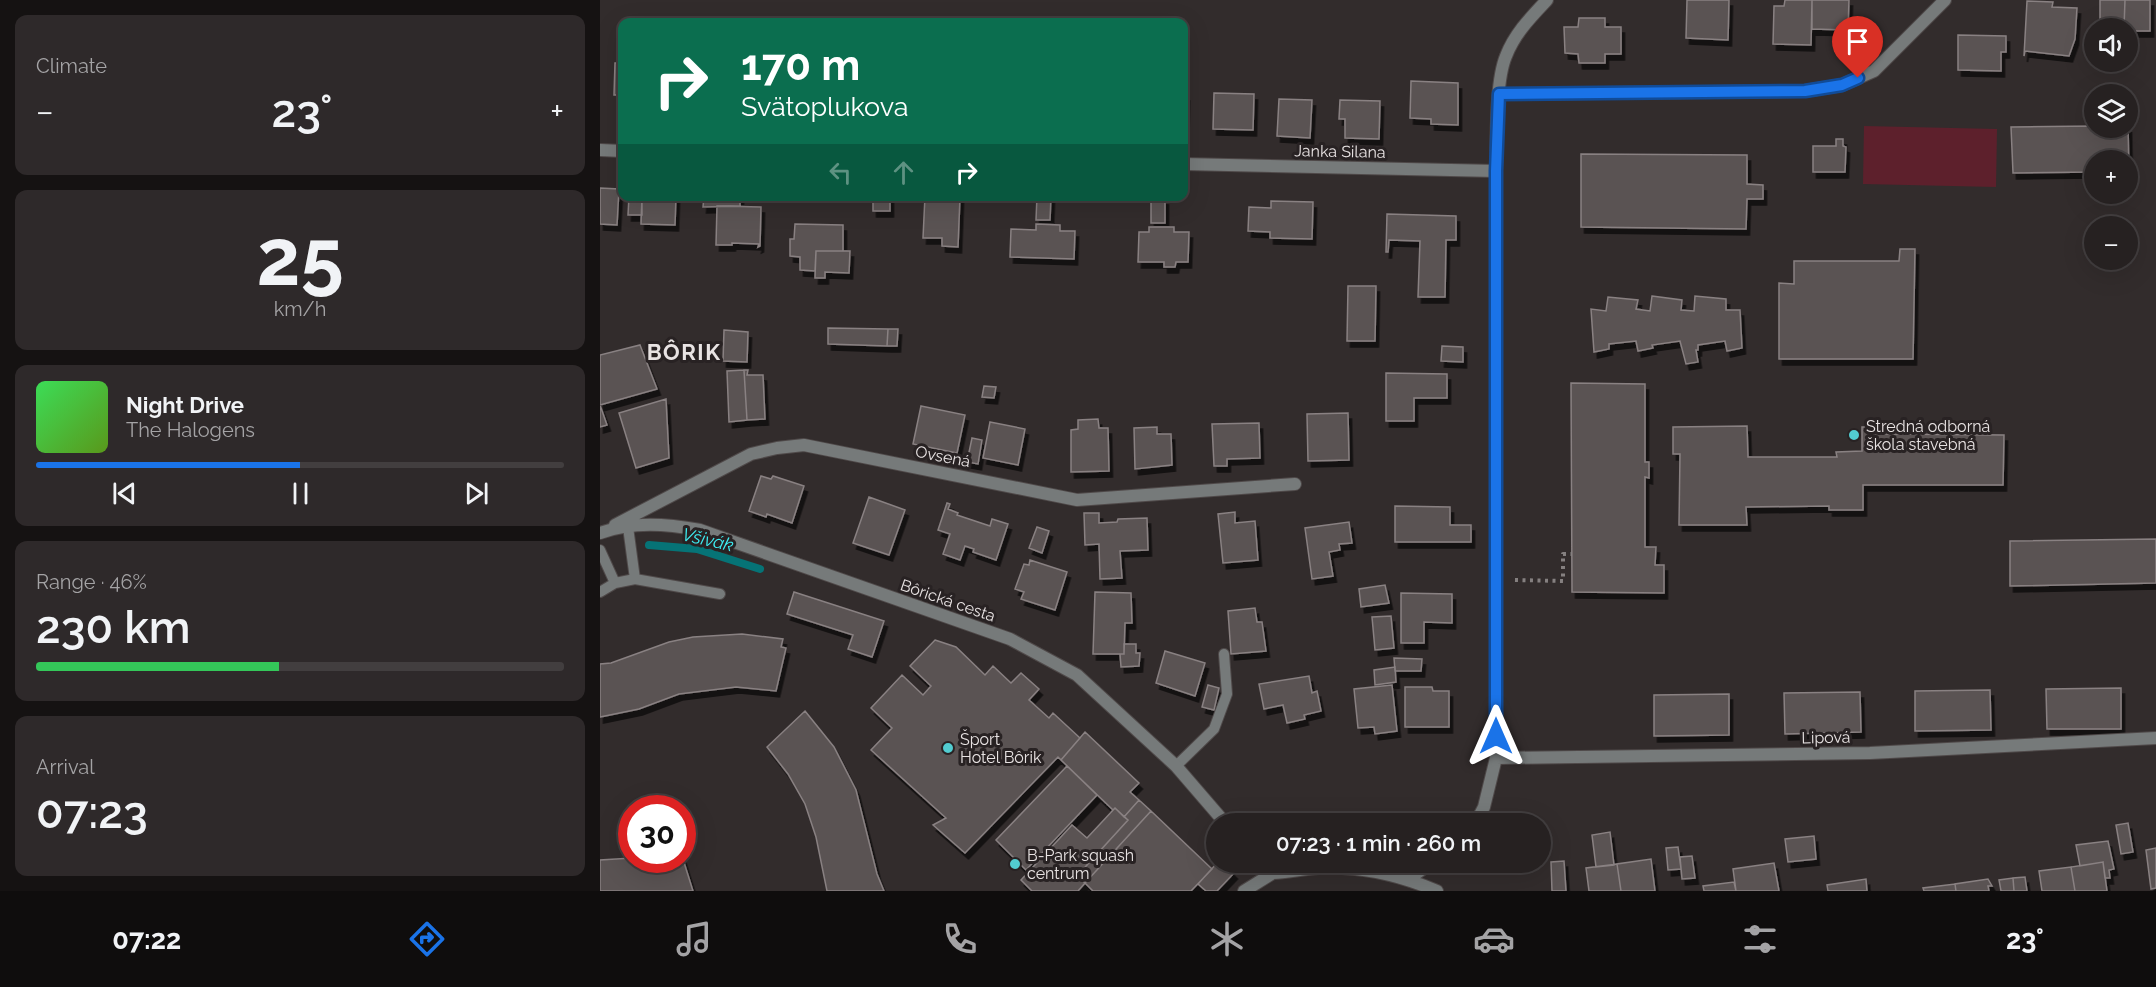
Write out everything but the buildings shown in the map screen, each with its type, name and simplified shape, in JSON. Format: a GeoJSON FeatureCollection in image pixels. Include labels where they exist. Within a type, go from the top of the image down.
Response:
{"type":"FeatureCollection","features":[{"type":"Feature","properties":{"kind":"street"},"geometry":{"type":"LineString","coordinates":[[1481,813],[1496,758],[1496,171],[1499,94],[1505,57],[1522,26],[1547,0]]}},
{"type":"Feature","properties":{"kind":"street"},"geometry":{"type":"LineString","coordinates":[[1499,94],[1805,91],[1842,85],[1874,71],[1945,0]]}},
{"type":"Feature","properties":{"kind":"street"},"geometry":{"type":"LineString","coordinates":[[600,150],[618,151]]}},
{"type":"Feature","properties":{"kind":"street","name":"Janka Silana"},"geometry":{"type":"LineString","coordinates":[[1188,164],[1496,171]]}},
{"type":"Feature","properties":{"kind":"street","name":"Ovsená"},"geometry":{"type":"LineString","coordinates":[[602,532],[751,454],[804,445],[1077,500],[1295,484]]}},
{"type":"Feature","properties":{"kind":"street","name":"Bôrická cesta"},"geometry":{"type":"LineString","coordinates":[[602,532],[645,524],[671,524],[700,530],[1010,639],[1077,675],[1176,766],[1217,813]]}},
{"type":"Feature","properties":{"kind":"street","name":"Lipová"},"geometry":{"type":"LineString","coordinates":[[1496,758],[1870,753],[2156,738]]}},
{"type":"Feature","properties":{"kind":"street"},"geometry":{"type":"LineString","coordinates":[[1244,891],[1273,873]]}},
{"type":"Feature","properties":{"kind":"street"},"geometry":{"type":"LineString","coordinates":[[1380,873],[1409,879],[1437,891]]}},
{"type":"Feature","properties":{"kind":"street"},"geometry":{"type":"LineString","coordinates":[[1409,879],[1417,873]]}},
{"type":"Feature","properties":{"kind":"lane"},"geometry":{"type":"LineString","coordinates":[[628,527],[635,579]]}},
{"type":"Feature","properties":{"kind":"lane"},"geometry":{"type":"LineString","coordinates":[[600,550],[615,582]]}},
{"type":"Feature","properties":{"kind":"lane"},"geometry":{"type":"LineString","coordinates":[[600,592],[615,582],[635,579],[720,594]]}},
{"type":"Feature","properties":{"kind":"lane"},"geometry":{"type":"LineString","coordinates":[[1176,766],[1214,729],[1227,694],[1224,654]]}},
{"type":"Feature","properties":{"kind":"path"},"geometry":{"type":"LineString","coordinates":[[1521,580],[1563,581],[1563,554],[1572,554]]}},
{"type":"Feature","properties":{"kind":"shaded area"},"geometry":{"type":"Polygon","coordinates":[[[1864,126],[1997,129],[1996,187],[1863,184],[1864,126]]]}},
{"type":"Feature","properties":{"kind":"waterway","name":"Všivák"},"geometry":{"type":"LineString","coordinates":[[649,545],[697,549],[760,569]]}},
{"type":"Feature","properties":{"kind":"place","name":"Stredná odborná škola stavebná"},"geometry":{"type":"Point","coordinates":[1854,435]}},
{"type":"Feature","properties":{"kind":"place","name":"Šport Hotel Bôrik"},"geometry":{"type":"Point","coordinates":[948,748]}},
{"type":"Feature","properties":{"kind":"place","name":"B-Park squash centrum"},"geometry":{"type":"Point","coordinates":[1015,864]}},
{"type":"Feature","properties":{"kind":"district","name":"BÔRIK"},"geometry":{"type":"Point","coordinates":[684,352]}},
{"type":"Feature","properties":{"kind":"route"},"geometry":{"type":"LineString","coordinates":[[1496,736],[1496,171],[1499,94],[1805,91],[1842,85],[1858,78]]}}]}
